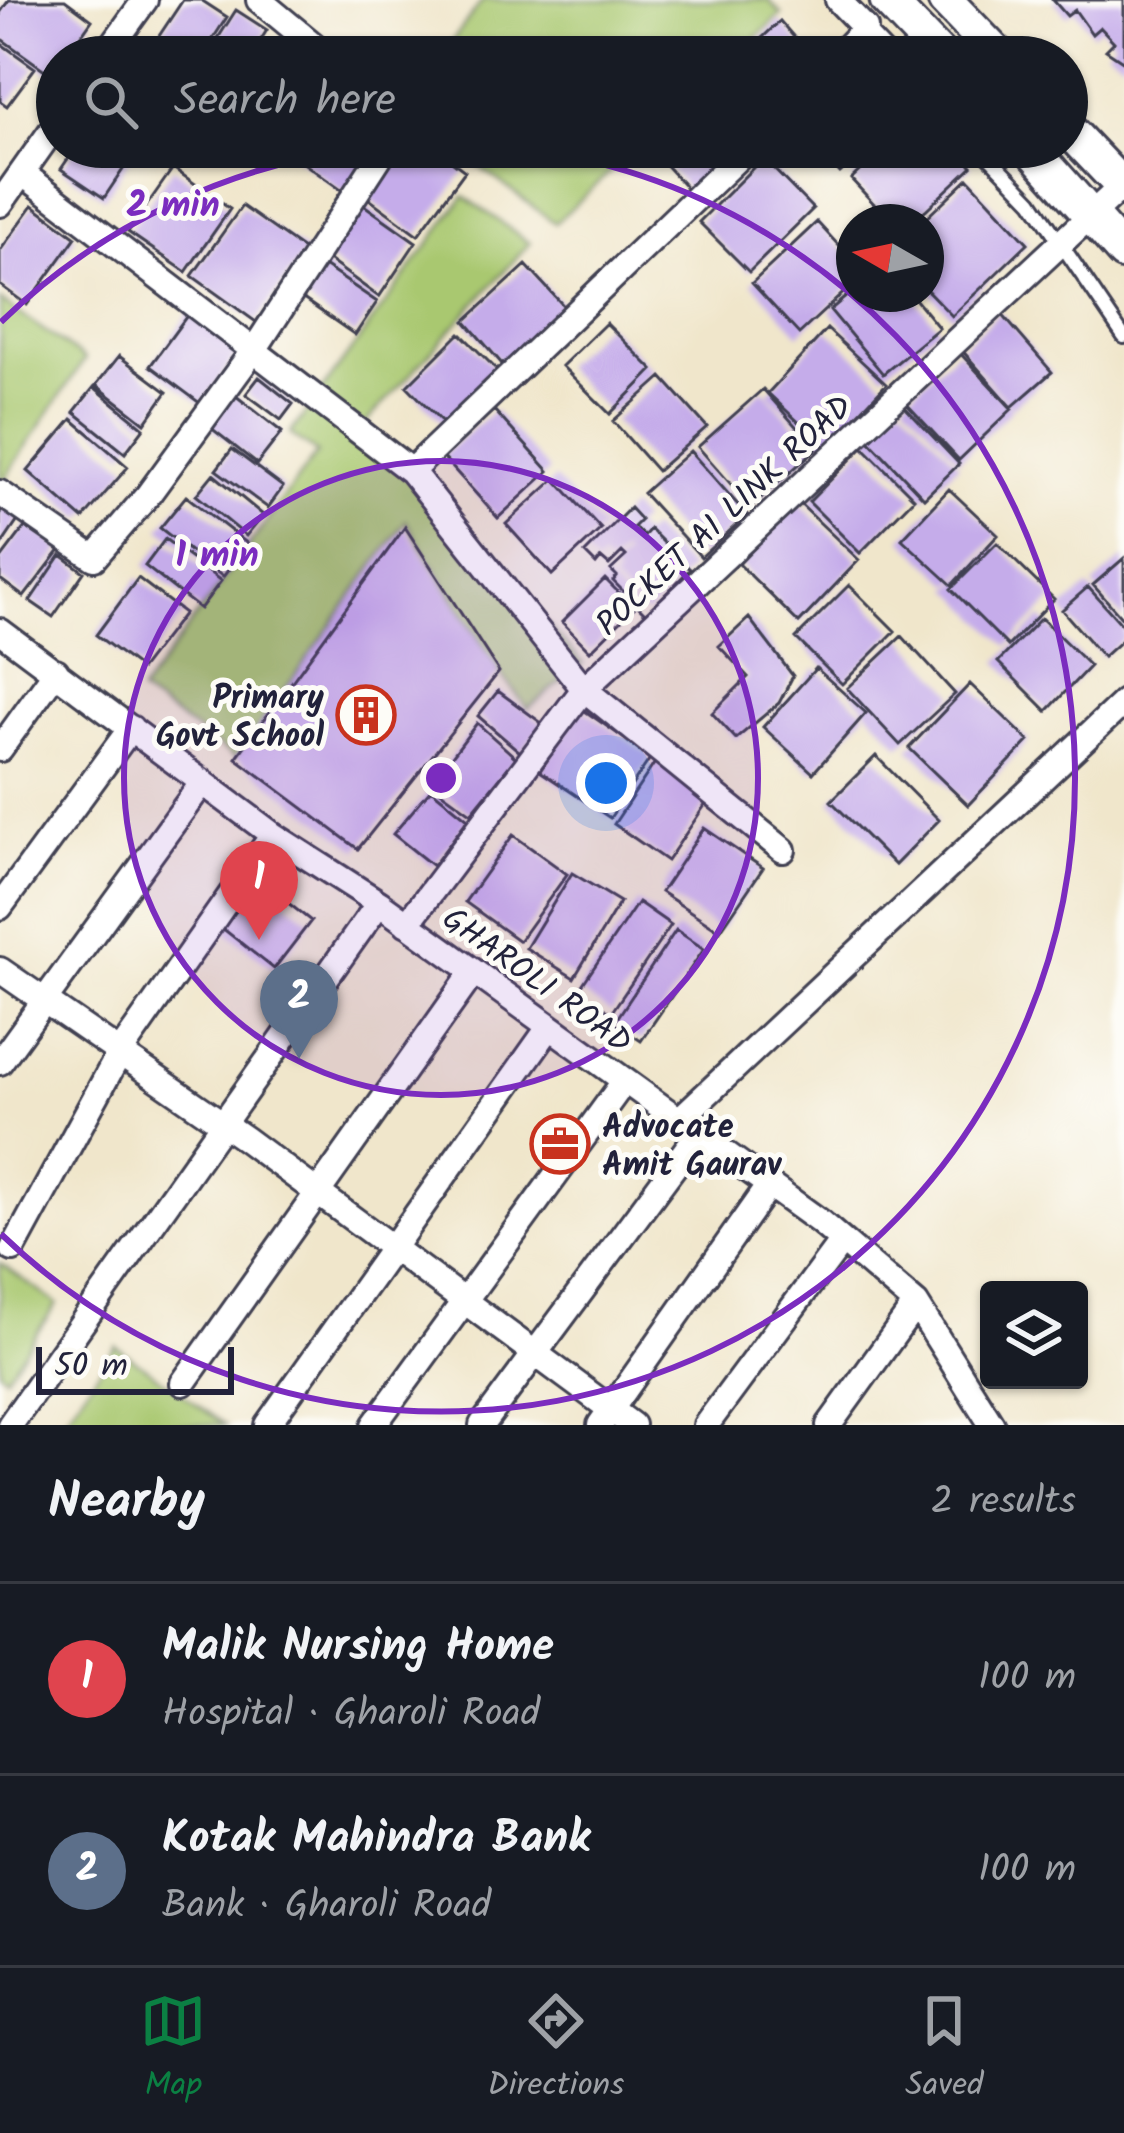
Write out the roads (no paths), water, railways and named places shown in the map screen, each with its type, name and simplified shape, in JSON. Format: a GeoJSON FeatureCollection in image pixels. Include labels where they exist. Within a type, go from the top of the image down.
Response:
{"type":"FeatureCollection","features":[{"type":"Feature","properties":{"kind":"main road"},"geometry":{"type":"LineString","coordinates":[[887,0],[922,36]]}},
{"type":"Feature","properties":{"kind":"main road"},"geometry":{"type":"LineString","coordinates":[[946,0],[980,36]]}},
{"type":"Feature","properties":{"kind":"main road"},"geometry":{"type":"LineString","coordinates":[[1088,150],[1123,187]]}},
{"type":"Feature","properties":{"kind":"main road"},"geometry":{"type":"LineString","coordinates":[[1049,168],[1124,253]]}},
{"type":"Feature","properties":{"kind":"street"},"geometry":{"type":"LineString","coordinates":[[119,36],[145,0]]}},
{"type":"Feature","properties":{"kind":"street"},"geometry":{"type":"LineString","coordinates":[[259,0],[303,36]]}},
{"type":"Feature","properties":{"kind":"street"},"geometry":{"type":"LineString","coordinates":[[838,0],[865,28],[857,36]]}},
{"type":"Feature","properties":{"kind":"street"},"geometry":{"type":"LineString","coordinates":[[0,204],[36,153]]}},
{"type":"Feature","properties":{"kind":"street"},"geometry":{"type":"LineString","coordinates":[[0,494],[94,558],[148,495],[256,347],[372,168]]}},
{"type":"Feature","properties":{"kind":"street"},"geometry":{"type":"LineString","coordinates":[[411,471],[727,168]]}},
{"type":"Feature","properties":{"kind":"street"},"geometry":{"type":"LineString","coordinates":[[22,173],[256,347],[411,471],[584,689],[783,850]]}},
{"type":"Feature","properties":{"kind":"street","name":"POCKET A1 LINK ROAD"},"geometry":{"type":"LineString","coordinates":[[407,924],[584,689],[1123,187]]}},
{"type":"Feature","properties":{"kind":"street","name":"GHAROLI ROAD"},"geometry":{"type":"LineString","coordinates":[[0,631],[273,835],[379,904],[842,1241],[916,1304],[992,1425]]}},
{"type":"Feature","properties":{"kind":"street"},"geometry":{"type":"LineString","coordinates":[[0,749],[56,671]]}},
{"type":"Feature","properties":{"kind":"street"},"geometry":{"type":"LineString","coordinates":[[482,1425],[535,1355],[688,1127],[1124,702]]}},
{"type":"Feature","properties":{"kind":"street"},"geometry":{"type":"LineString","coordinates":[[0,907],[131,728]]}},
{"type":"Feature","properties":{"kind":"street"},"geometry":{"type":"LineString","coordinates":[[0,1061],[202,782]]}},
{"type":"Feature","properties":{"kind":"street"},"geometry":{"type":"LineString","coordinates":[[13,1249],[119,1054],[273,835]]}},
{"type":"Feature","properties":{"kind":"street"},"geometry":{"type":"LineString","coordinates":[[10,1425],[379,904]]}},
{"type":"Feature","properties":{"kind":"street"},"geometry":{"type":"LineString","coordinates":[[0,970],[223,1124],[535,1355],[606,1417],[632,1425]]}},
{"type":"Feature","properties":{"kind":"street"},"geometry":{"type":"LineString","coordinates":[[183,1383],[319,1198],[473,973]]}},
{"type":"Feature","properties":{"kind":"street"},"geometry":{"type":"LineString","coordinates":[[267,1425],[548,1029]]}},
{"type":"Feature","properties":{"kind":"street"},"geometry":{"type":"LineString","coordinates":[[374,1425],[623,1083]]}},
{"type":"Feature","properties":{"kind":"street"},"geometry":{"type":"LineString","coordinates":[[606,1417],[769,1185]]}},
{"type":"Feature","properties":{"kind":"street"},"geometry":{"type":"LineString","coordinates":[[706,1425],[842,1241]]}},
{"type":"Feature","properties":{"kind":"street"},"geometry":{"type":"LineString","coordinates":[[829,1425],[916,1304]]}},
{"type":"Feature","properties":{"kind":"lane"},"geometry":{"type":"LineString","coordinates":[[865,28],[873,36]]}},
{"type":"Feature","properties":{"kind":"lane"},"geometry":{"type":"LineString","coordinates":[[1000,168],[1032,201],[1058,247],[1124,337]]}},
{"type":"Feature","properties":{"kind":"place","name":"Primary Govt School"},"geometry":{"type":"Point","coordinates":[366,715]}},
{"type":"Feature","properties":{"kind":"place","name":"Malik Nursing Home"},"geometry":{"type":"Point","coordinates":[259,940]}},
{"type":"Feature","properties":{"kind":"place","name":"Kotak Mahindra Bank"},"geometry":{"type":"Point","coordinates":[299,1059]}},
{"type":"Feature","properties":{"kind":"place","name":"Advocate Amit Gaurav"},"geometry":{"type":"Point","coordinates":[560,1144]}}]}
